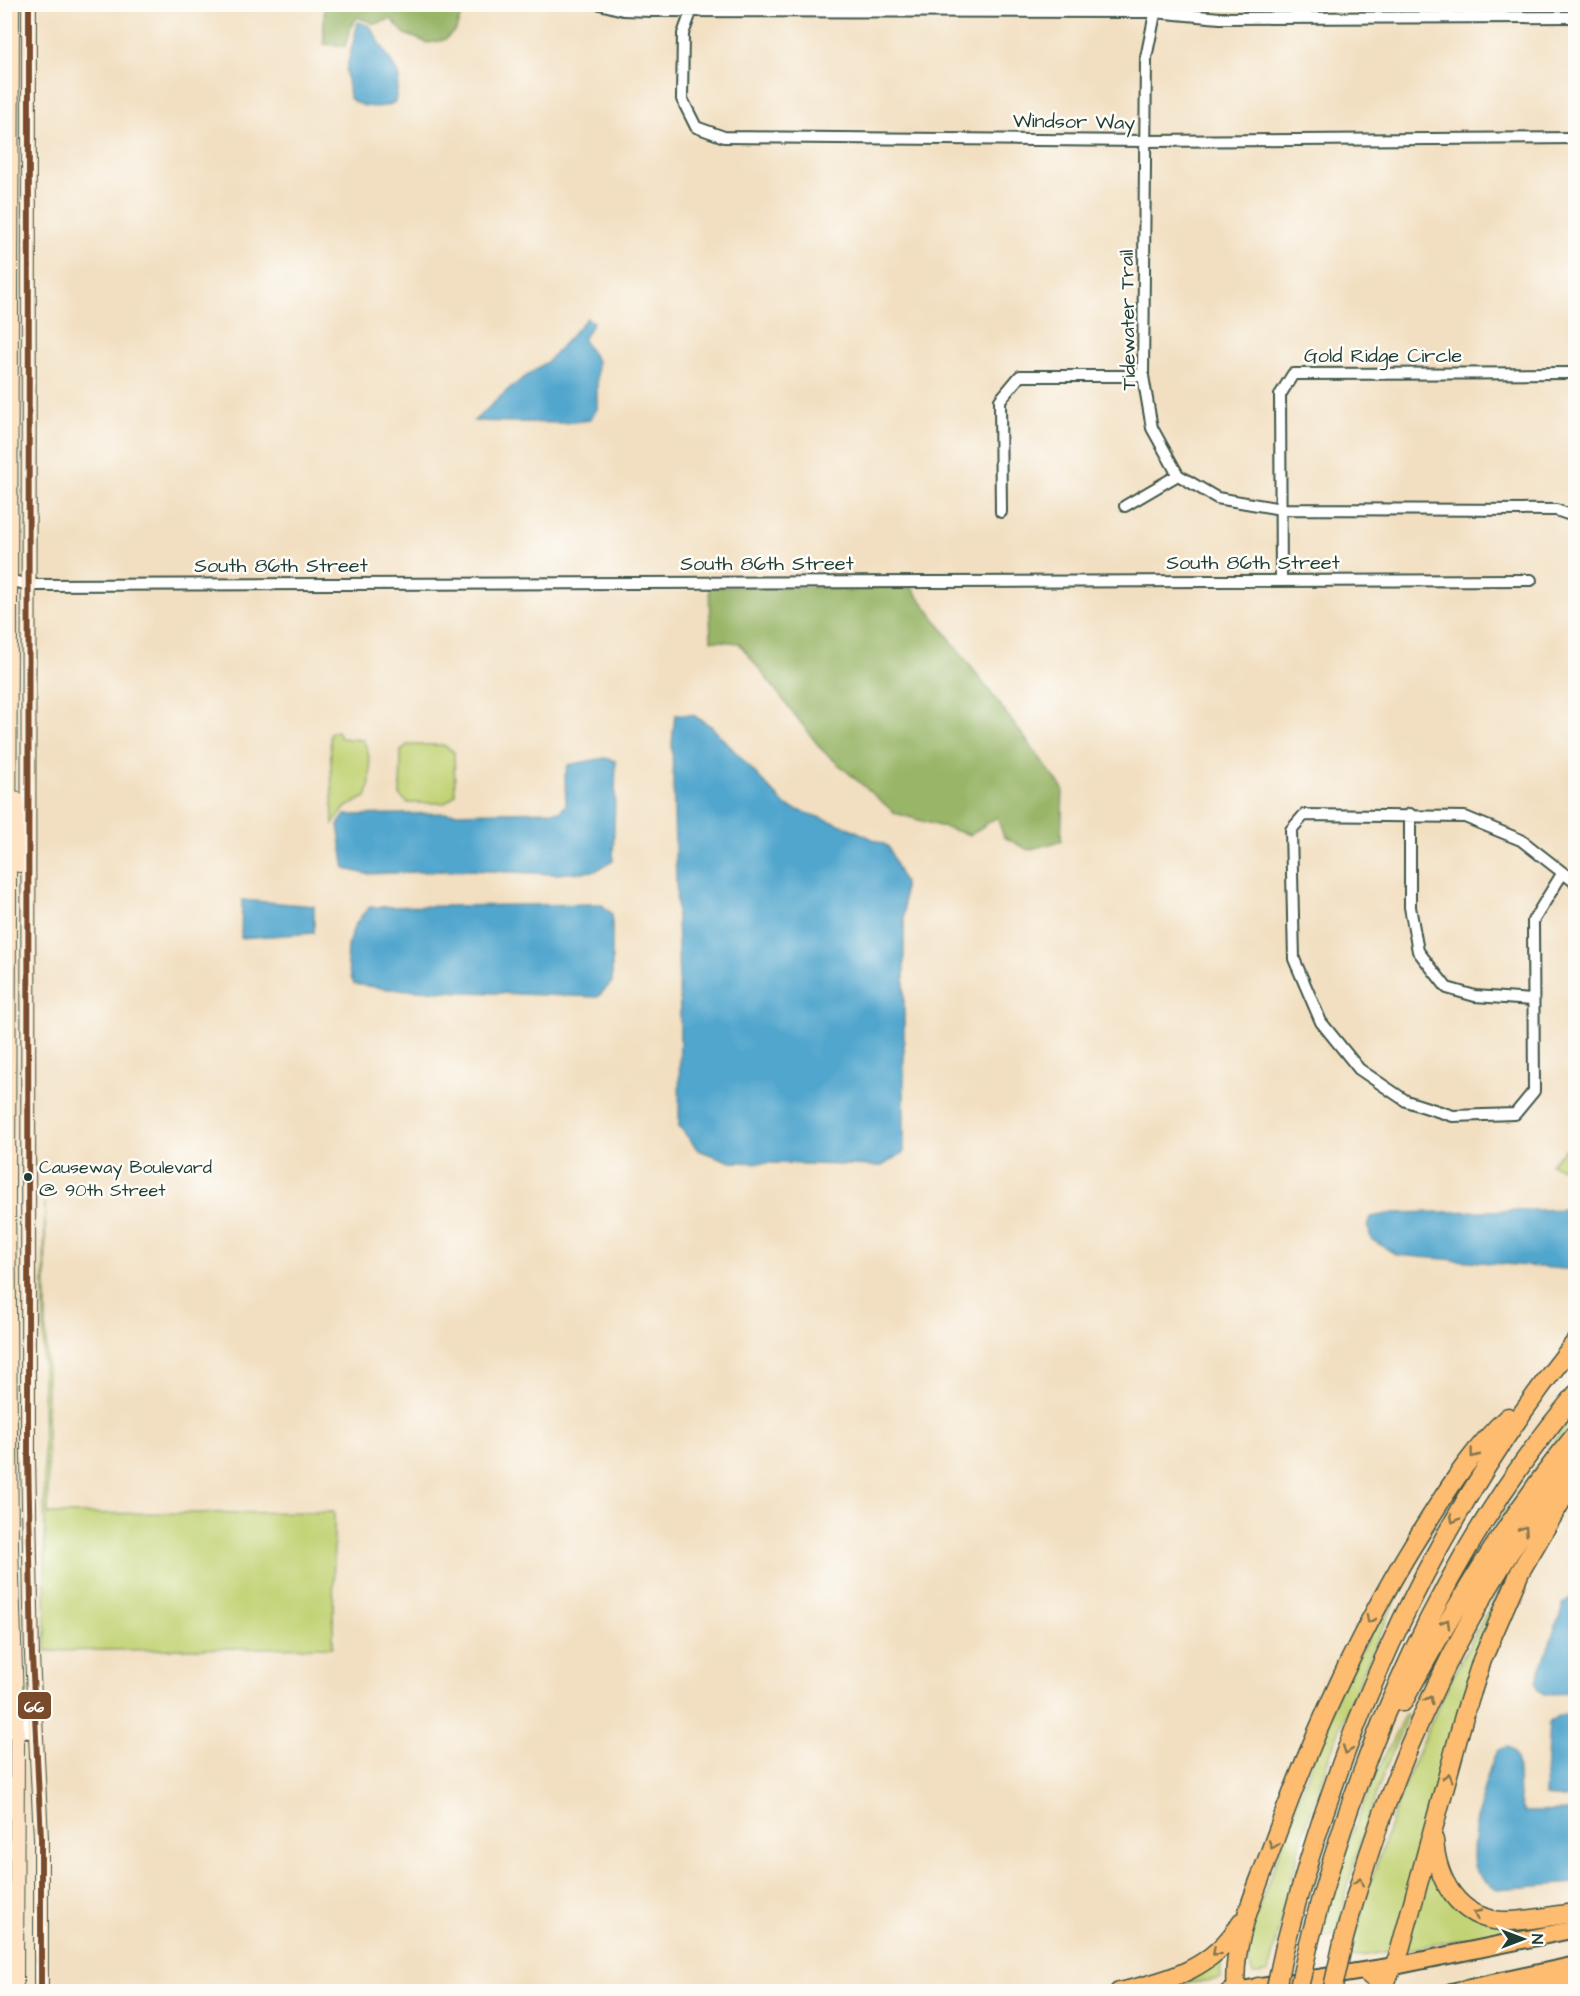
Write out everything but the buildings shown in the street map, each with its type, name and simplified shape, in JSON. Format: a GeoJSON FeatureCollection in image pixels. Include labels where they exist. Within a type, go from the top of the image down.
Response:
{"type":"FeatureCollection","features":[{"type":"Feature","properties":{"kind":"highway"},"geometry":{"type":"LineString","coordinates":[[1263,1990],[1286,1946],[1323,1818],[1351,1739],[1389,1646],[1461,1505],[1530,1399],[1575,1341]]}},
{"type":"Feature","properties":{"kind":"highway"},"geometry":{"type":"LineString","coordinates":[[1298,1992],[1338,1842],[1401,1680],[1450,1582],[1488,1516],[1575,1384]]}},
{"type":"Feature","properties":{"kind":"highway"},"geometry":{"type":"LineString","coordinates":[[1553,1420],[1575,1394]]}},
{"type":"Feature","properties":{"kind":"highway"},"geometry":{"type":"LineString","coordinates":[[1233,1991],[1236,1958],[1251,1905],[1305,1760],[1336,1687],[1377,1605],[1419,1534],[1461,1472],[1492,1432],[1530,1399]]}},
{"type":"Feature","properties":{"kind":"highway"},"geometry":{"type":"LineString","coordinates":[[1374,1745],[1404,1701],[1443,1627],[1485,1559],[1575,1434]]}},
{"type":"Feature","properties":{"kind":"highway"},"geometry":{"type":"LineString","coordinates":[[1332,1992],[1344,1938],[1374,1836],[1414,1734],[1436,1687],[1500,1567],[1575,1456]]}},
{"type":"Feature","properties":{"kind":"highway"},"geometry":{"type":"LineString","coordinates":[[1366,1972],[1385,1990],[1395,1966],[1464,1716],[1482,1660],[1520,1572],[1575,1476]]}},
{"type":"Feature","properties":{"kind":"highway"},"geometry":{"type":"LineString","coordinates":[[1433,1834],[1436,1859],[1444,1884],[1457,1900],[1473,1912],[1501,1921],[1575,1913]]}},
{"type":"Feature","properties":{"kind":"highway"},"geometry":{"type":"LineString","coordinates":[[1119,1992],[1173,1978],[1202,1964],[1231,1938],[1251,1905]]}},
{"type":"Feature","properties":{"kind":"highway"},"geometry":{"type":"LineString","coordinates":[[1524,1992],[1575,1974]]}},
{"type":"Feature","properties":{"kind":"main road"},"geometry":{"type":"LineString","coordinates":[[12,4],[8,340],[9,778],[6,912],[6,1195],[16,1992]]}},
{"type":"Feature","properties":{"kind":"main road"},"geometry":{"type":"LineString","coordinates":[[20,4],[21,62],[28,90]]}},
{"type":"Feature","properties":{"kind":"main road"},"geometry":{"type":"LineString","coordinates":[[29,4],[29,1520],[40,1838],[41,1992]]}},
{"type":"Feature","properties":{"kind":"main road"},"geometry":{"type":"LineString","coordinates":[[12,104],[19,141],[19,217],[30,237]]}},
{"type":"Feature","properties":{"kind":"main road"},"geometry":{"type":"LineString","coordinates":[[11,236],[19,249],[19,344],[22,365],[29,376]]}},
{"type":"Feature","properties":{"kind":"main road"},"geometry":{"type":"LineString","coordinates":[[9,778],[17,806],[19,891],[28,898]]}},
{"type":"Feature","properties":{"kind":"main road"},"geometry":{"type":"LineString","coordinates":[[6,912],[21,935],[23,998],[28,1014]]}},
{"type":"Feature","properties":{"kind":"main road"},"geometry":{"type":"LineString","coordinates":[[1233,1991],[1263,1990],[1366,1972],[1575,1929]]}},
{"type":"Feature","properties":{"kind":"main road"},"geometry":{"type":"LineString","coordinates":[[1451,1992],[1575,1965]]}},
{"type":"Feature","properties":{"kind":"street"},"geometry":{"type":"LineString","coordinates":[[600,4],[622,10],[692,7],[1155,8],[1220,18],[1575,17]]}},
{"type":"Feature","properties":{"kind":"street","name":"Windsor Way"},"geometry":{"type":"LineString","coordinates":[[692,7],[683,34],[682,99],[696,127],[724,137],[1146,141],[1575,138]]}},
{"type":"Feature","properties":{"kind":"street","name":"Tidewater Trail"},"geometry":{"type":"LineString","coordinates":[[1155,8],[1146,58],[1143,376],[1152,428],[1178,475]]}},
{"type":"Feature","properties":{"kind":"street","name":"Gold Ridge Circle"},"geometry":{"type":"LineString","coordinates":[[1281,580],[1280,395],[1293,374],[1575,373]]}},
{"type":"Feature","properties":{"kind":"street"},"geometry":{"type":"LineString","coordinates":[[1001,512],[1000,400],[1020,376],[1143,376]]}},
{"type":"Feature","properties":{"kind":"street"},"geometry":{"type":"LineString","coordinates":[[1125,506],[1178,475],[1217,498],[1281,509],[1556,510],[1575,517]]}},
{"type":"Feature","properties":{"kind":"street","name":"South 86th Street"},"geometry":{"type":"LineString","coordinates":[[7,579],[29,585],[1531,580]]}},
{"type":"Feature","properties":{"kind":"street"},"geometry":{"type":"LineString","coordinates":[[1562,874],[1533,921],[1534,1092],[1515,1114],[1453,1116],[1406,1101],[1359,1069],[1321,1022],[1294,959],[1291,830],[1304,815],[1410,814],[1465,817],[1521,840],[1575,883]]}},
{"type":"Feature","properties":{"kind":"street"},"geometry":{"type":"LineString","coordinates":[[1410,814],[1410,907],[1418,951],[1447,988],[1475,996],[1533,1000]]}},
{"type":"Feature","properties":{"kind":"street"},"geometry":{"type":"LineString","coordinates":[[11,1727],[36,1728]]}},
{"type":"Feature","properties":{"kind":"green space"},"geometry":{"type":"Polygon","coordinates":[[[324,4],[482,5],[464,5],[456,30],[444,40],[428,43],[405,34],[391,19],[375,24],[357,17],[345,46],[324,44],[324,4]]]}},
{"type":"Feature","properties":{"kind":"green space"},"geometry":{"type":"Polygon","coordinates":[[[709,587],[911,587],[1063,789],[1061,841],[1028,850],[1004,837],[997,817],[970,835],[895,813],[822,750],[739,643],[711,640],[709,587]]]}},
{"type":"Feature","properties":{"kind":"green space"},"geometry":{"type":"Polygon","coordinates":[[[337,731],[341,738],[363,740],[368,753],[370,776],[366,797],[346,807],[333,824],[330,733],[337,731]]]}},
{"type":"Feature","properties":{"kind":"green space"},"geometry":{"type":"Polygon","coordinates":[[[407,745],[443,745],[454,752],[455,795],[445,803],[408,803],[400,796],[401,751],[407,745]]]}},
{"type":"Feature","properties":{"kind":"green space"},"geometry":{"type":"Polygon","coordinates":[[[1575,1140],[1575,1169],[1565,1169],[1550,1164],[1575,1140]]]}},
{"type":"Feature","properties":{"kind":"green space"},"geometry":{"type":"Polygon","coordinates":[[[45,1202],[48,1514],[334,1512],[333,1647],[46,1651],[43,1379],[45,1202]]]}},
{"type":"Feature","properties":{"kind":"green space"},"geometry":{"type":"Polygon","coordinates":[[[1575,1411],[1575,1424],[1500,1524],[1497,1524],[1575,1411]]]}},
{"type":"Feature","properties":{"kind":"green space"},"geometry":{"type":"Polygon","coordinates":[[[1430,1531],[1369,1658],[1342,1723],[1310,1812],[1268,1973],[1253,1974],[1244,1948],[1339,1689],[1430,1531]]]}},
{"type":"Feature","properties":{"kind":"green space"},"geometry":{"type":"Polygon","coordinates":[[[1501,1589],[1506,1591],[1395,1950],[1350,1958],[1378,1862],[1412,1768],[1453,1676],[1501,1589]]]}},
{"type":"Feature","properties":{"kind":"green space"},"geometry":{"type":"Polygon","coordinates":[[[1405,1714],[1408,1715],[1375,1796],[1358,1851],[1337,1935],[1322,1937],[1336,1880],[1356,1823],[1405,1714]]]}},
{"type":"Feature","properties":{"kind":"green space"},"geometry":{"type":"Polygon","coordinates":[[[1427,1865],[1443,1891],[1508,1924],[1508,1930],[1406,1950],[1427,1865]]]}},
{"type":"Feature","properties":{"kind":"green space"},"geometry":{"type":"Polygon","coordinates":[[[1222,1953],[1220,1979],[1185,1984],[1184,1978],[1222,1953]]]}},
{"type":"Feature","properties":{"kind":"water"},"geometry":{"type":"Polygon","coordinates":[[[358,22],[370,26],[397,72],[399,79],[395,102],[378,107],[364,106],[349,97],[346,71],[358,22]]]}},
{"type":"Feature","properties":{"kind":"water"},"geometry":{"type":"Polygon","coordinates":[[[587,318],[593,322],[583,340],[597,361],[597,409],[590,420],[564,423],[474,421],[511,387],[548,361],[587,318]]]}},
{"type":"Feature","properties":{"kind":"water"},"geometry":{"type":"Polygon","coordinates":[[[675,715],[693,715],[711,726],[786,806],[845,826],[888,846],[904,884],[904,1152],[882,1166],[731,1162],[698,1150],[679,1126],[680,1017],[672,744],[675,715]]]}},
{"type":"Feature","properties":{"kind":"water"},"geometry":{"type":"Polygon","coordinates":[[[605,758],[616,761],[613,861],[595,871],[555,874],[470,870],[366,874],[345,869],[338,825],[345,815],[560,811],[566,805],[565,776],[568,765],[605,758]]]}},
{"type":"Feature","properties":{"kind":"water"},"geometry":{"type":"Polygon","coordinates":[[[242,900],[314,906],[314,933],[241,938],[242,900]]]}},
{"type":"Feature","properties":{"kind":"water"},"geometry":{"type":"Polygon","coordinates":[[[601,904],[612,914],[612,982],[598,997],[388,989],[354,984],[350,974],[349,943],[356,923],[370,907],[601,904]]]}},
{"type":"Feature","properties":{"kind":"water"},"geometry":{"type":"Polygon","coordinates":[[[1575,1209],[1575,1270],[1397,1255],[1371,1239],[1368,1227],[1371,1217],[1394,1213],[1575,1209]]]}},
{"type":"Feature","properties":{"kind":"water"},"geometry":{"type":"Polygon","coordinates":[[[1575,1595],[1575,1693],[1544,1694],[1537,1689],[1536,1682],[1564,1604],[1575,1595]]]}},
{"type":"Feature","properties":{"kind":"water"},"geometry":{"type":"Polygon","coordinates":[[[1572,1713],[1574,1715],[1575,1773],[1570,1784],[1569,1795],[1565,1798],[1545,1796],[1549,1723],[1559,1715],[1572,1713]]]}},
{"type":"Feature","properties":{"kind":"water"},"geometry":{"type":"Polygon","coordinates":[[[1508,1747],[1516,1760],[1519,1796],[1524,1812],[1575,1811],[1575,1883],[1497,1889],[1476,1871],[1474,1848],[1478,1812],[1496,1753],[1508,1747]]]}},
{"type":"Feature","properties":{"kind":"transit line","name":"66"},"geometry":{"type":"LineString","coordinates":[[29,4],[28,1455],[32,1655],[41,1838],[41,1992]]}},
{"type":"Feature","properties":{"kind":"place","name":"Causeway Boulevard @ 90th Street"},"geometry":{"type":"Point","coordinates":[28,1177]}}]}
